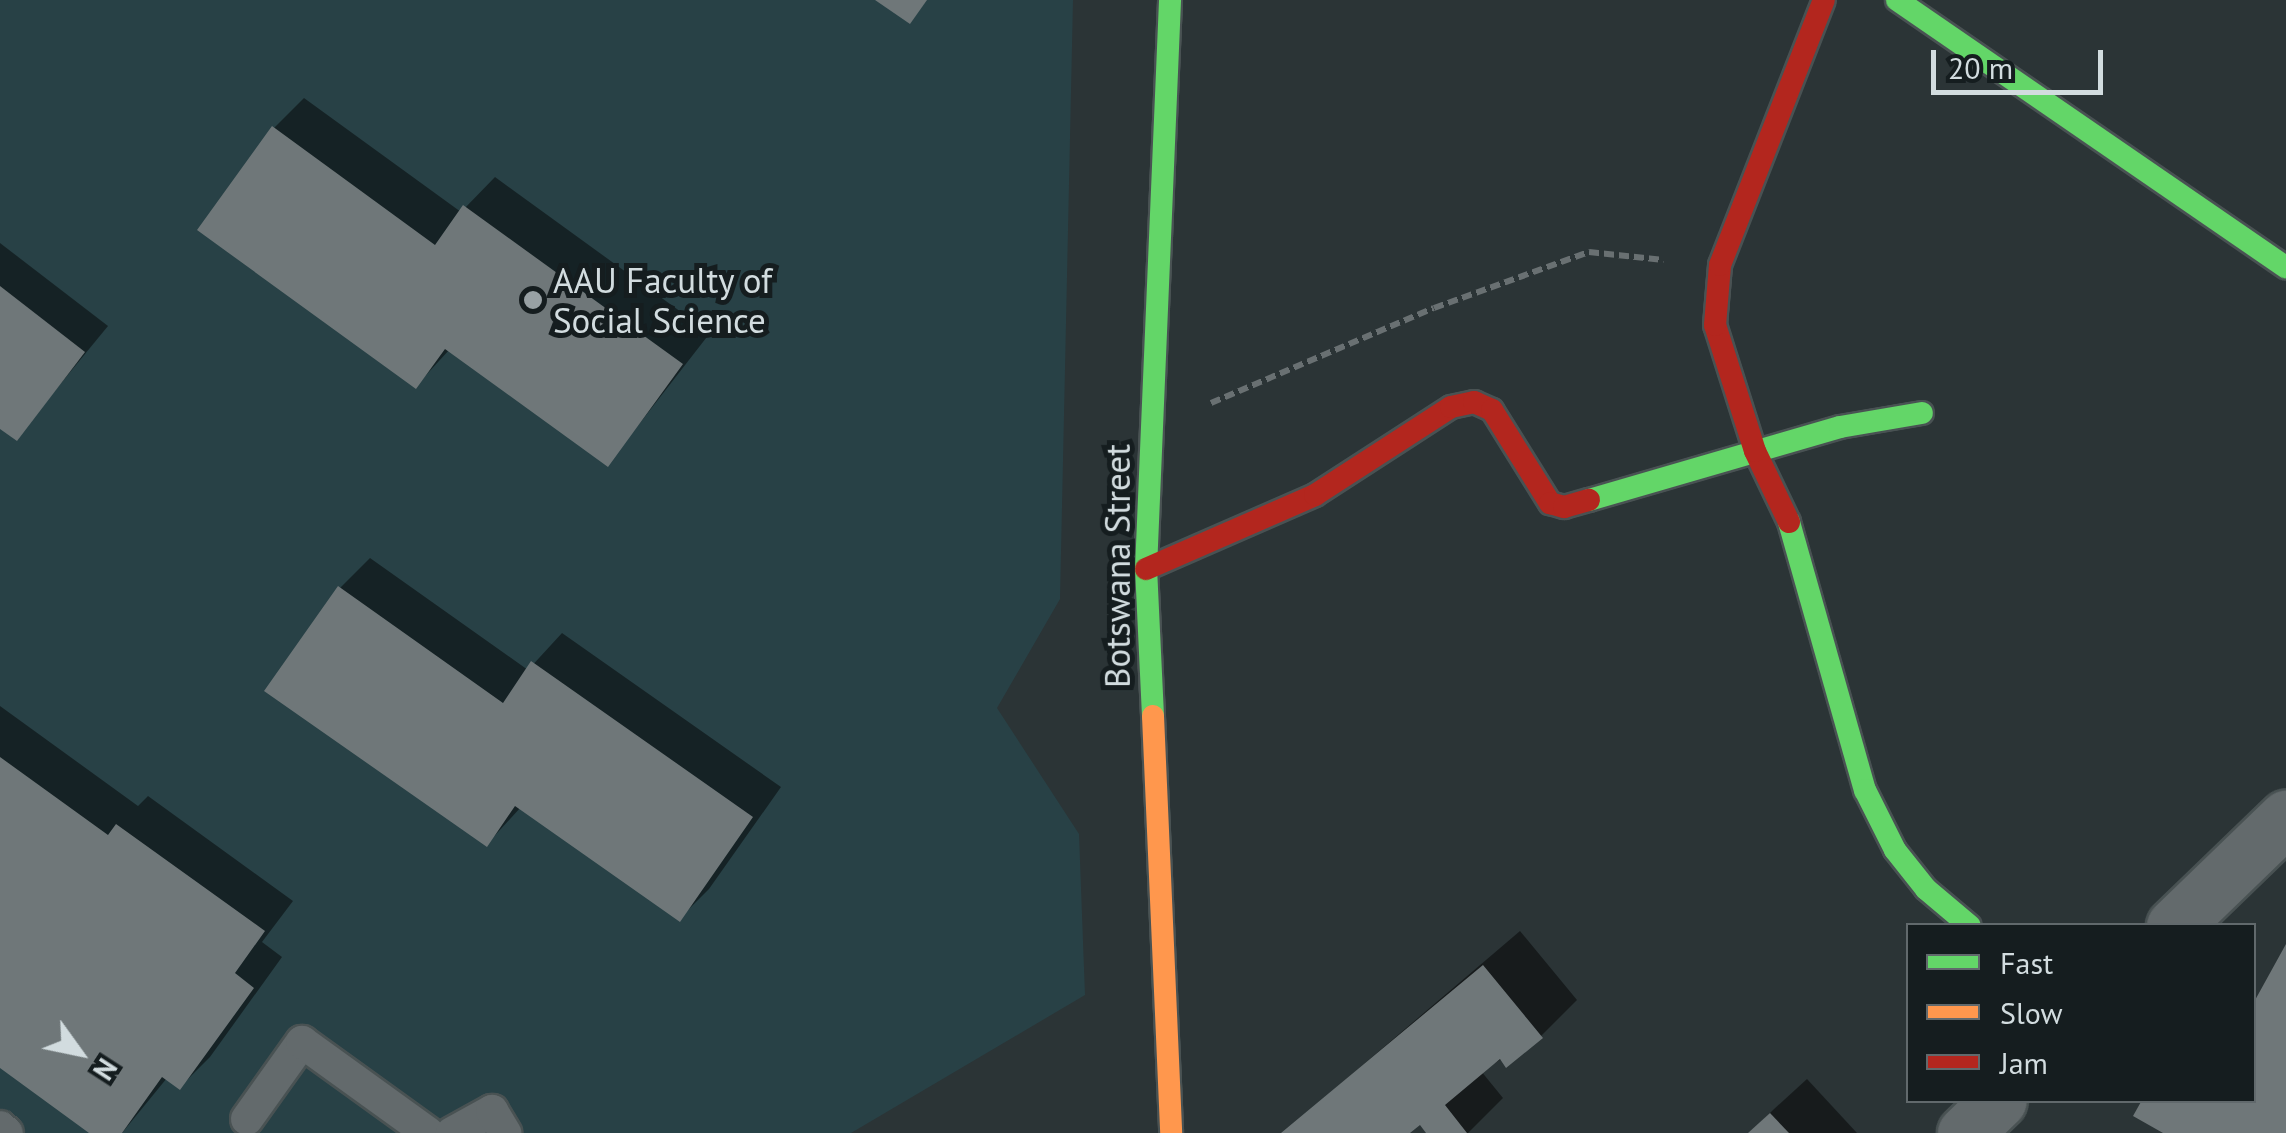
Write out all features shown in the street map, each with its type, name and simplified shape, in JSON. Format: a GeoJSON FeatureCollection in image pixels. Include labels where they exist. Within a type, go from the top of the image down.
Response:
{"type":"FeatureCollection","features":[{"type":"Feature","properties":{"kind":"street","name":"Botswana Street"},"geometry":{"type":"LineString","coordinates":[[1170,0],[1146,568],[1171,1133]]}},
{"type":"Feature","properties":{"kind":"street"},"geometry":{"type":"LineString","coordinates":[[1824,0],[1720,265],[1715,325],[1755,451],[1789,522],[1865,790],[1905,863],[1967,923]]}},
{"type":"Feature","properties":{"kind":"street"},"geometry":{"type":"LineString","coordinates":[[1897,0],[2286,267]]}},
{"type":"Feature","properties":{"kind":"street"},"geometry":{"type":"LineString","coordinates":[[1146,568],[1315,495],[1451,407],[1474,402],[1492,410],[1550,503],[1564,508],[1755,451],[1922,413]]}},
{"type":"Feature","properties":{"kind":"street"},"geometry":{"type":"LineString","coordinates":[[2177,923],[2286,818]]}},
{"type":"Feature","properties":{"kind":"street"},"geometry":{"type":"LineString","coordinates":[[1965,1133],[1995,1103]]}},
{"type":"Feature","properties":{"kind":"lane"},"geometry":{"type":"LineString","coordinates":[[247,1119],[302,1042],[428,1133]]}},
{"type":"Feature","properties":{"kind":"lane"},"geometry":{"type":"LineString","coordinates":[[452,1133],[492,1111],[505,1133]]}},
{"type":"Feature","properties":{"kind":"lane"},"geometry":{"type":"LineString","coordinates":[[0,1127],[8,1133]]}},
{"type":"Feature","properties":{"kind":"path"},"geometry":{"type":"LineString","coordinates":[[1152,428],[1434,308],[1590,252],[1720,265]]}},
{"type":"Feature","properties":{"kind":"shaded area","name":"AAU Faculty of Social Science"},"geometry":{"type":"Polygon","coordinates":[[[0,0],[1073,0],[1060,599],[997,708],[1079,834],[1085,995],[851,1133],[0,1133],[0,0]]]}},
{"type":"Feature","properties":{"kind":"building"},"geometry":{"type":"Polygon","coordinates":[[[875,0],[927,0],[910,24],[875,0]]]}},
{"type":"Feature","properties":{"kind":"building"},"geometry":{"type":"Polygon","coordinates":[[[272,126],[435,245],[463,205],[683,364],[608,467],[445,349],[416,389],[197,230],[272,126]]]}},
{"type":"Feature","properties":{"kind":"building"},"geometry":{"type":"Polygon","coordinates":[[[0,286],[85,352],[17,441],[0,429],[0,286]]]}},
{"type":"Feature","properties":{"kind":"building"},"geometry":{"type":"Polygon","coordinates":[[[338,586],[503,703],[531,661],[753,817],[680,922],[515,806],[487,847],[264,691],[338,586]]]}},
{"type":"Feature","properties":{"kind":"building"},"geometry":{"type":"Polygon","coordinates":[[[0,757],[108,835],[116,824],[265,931],[235,973],[254,988],[180,1090],[162,1077],[122,1133],[89,1133],[0,1068],[0,757]]]}},
{"type":"Feature","properties":{"kind":"building"},"geometry":{"type":"Polygon","coordinates":[[[2286,944],[2286,1133],[2163,1133],[2133,1116],[2140,1103],[2256,1103],[2256,998],[2286,944]]]}},
{"type":"Feature","properties":{"kind":"building"},"geometry":{"type":"Polygon","coordinates":[[[1483,965],[1543,1038],[1506,1068],[1500,1059],[1445,1105],[1467,1133],[1426,1133],[1420,1125],[1410,1133],[1281,1133],[1483,965]]]}},
{"type":"Feature","properties":{"kind":"building"},"geometry":{"type":"Polygon","coordinates":[[[1770,1113],[1789,1133],[1748,1133],[1770,1113]]]}},
{"type":"Feature","properties":{"kind":"traffic: fast"},"geometry":{"type":"LineString","coordinates":[[1153,716],[1146,569],[1170,0]]}},
{"type":"Feature","properties":{"kind":"traffic: fast"},"geometry":{"type":"LineString","coordinates":[[1897,0],[2286,267]]}},
{"type":"Feature","properties":{"kind":"traffic: fast"},"geometry":{"type":"LineString","coordinates":[[1589,500],[1840,427],[1922,413]]}},
{"type":"Feature","properties":{"kind":"traffic: fast"},"geometry":{"type":"LineString","coordinates":[[1789,522],[1865,790],[1895,850],[1926,889],[1966,923]]}},
{"type":"Feature","properties":{"kind":"traffic: slow"},"geometry":{"type":"LineString","coordinates":[[1153,716],[1171,1133]]}},
{"type":"Feature","properties":{"kind":"traffic: jam"},"geometry":{"type":"LineString","coordinates":[[1789,522],[1755,451],[1715,325],[1720,265],[1824,0]]}},
{"type":"Feature","properties":{"kind":"traffic: jam"},"geometry":{"type":"LineString","coordinates":[[1146,569],[1315,495],[1451,407],[1474,402],[1492,410],[1550,503],[1564,507],[1589,500]]}},
{"type":"Feature","properties":{"kind":"place","name":"AAU Faculty of Social Science"},"geometry":{"type":"Point","coordinates":[533,300]}}]}
